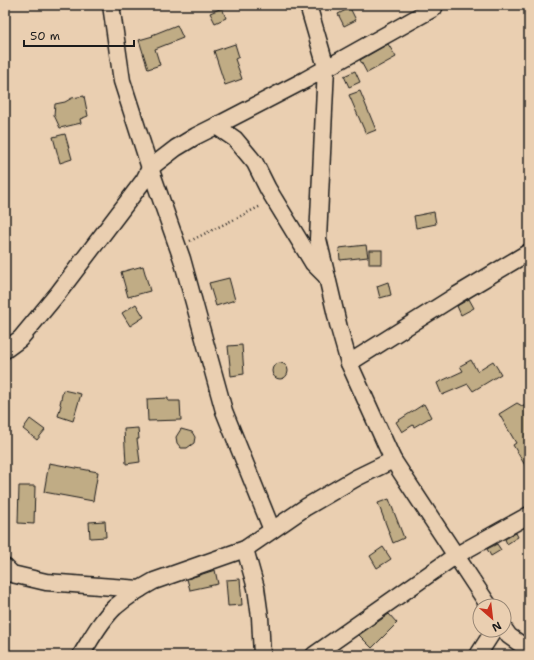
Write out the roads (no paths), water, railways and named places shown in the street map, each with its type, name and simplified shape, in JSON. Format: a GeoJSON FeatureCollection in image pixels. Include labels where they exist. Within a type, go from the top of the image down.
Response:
{"type":"FeatureCollection","features":[{"type":"Feature","properties":{"kind":"street"},"geometry":{"type":"LineString","coordinates":[[112,5],[122,81],[150,168],[178,247],[195,310],[211,360],[224,411],[272,530]]}},
{"type":"Feature","properties":{"kind":"street"},"geometry":{"type":"LineString","coordinates":[[308,5],[326,68],[318,239],[339,328],[350,363],[393,460],[484,598]]}},
{"type":"Feature","properties":{"kind":"street"},"geometry":{"type":"LineString","coordinates":[[5,350],[20,339],[59,292],[144,180],[150,168],[176,148],[196,136],[277,95],[434,8]]}},
{"type":"Feature","properties":{"kind":"street"},"geometry":{"type":"LineString","coordinates":[[216,126],[235,139],[255,163],[273,199],[313,263],[327,278]]}},
{"type":"Feature","properties":{"kind":"street"},"geometry":{"type":"LineString","coordinates":[[350,363],[457,295],[529,252]]}},
{"type":"Feature","properties":{"kind":"street"},"geometry":{"type":"LineString","coordinates":[[81,655],[94,634],[115,608],[140,589],[154,581],[246,549],[306,507],[356,478],[393,460]]}},
{"type":"Feature","properties":{"kind":"street"},"geometry":{"type":"LineString","coordinates":[[314,655],[455,556],[529,515]]}},
{"type":"Feature","properties":{"kind":"street"},"geometry":{"type":"LineString","coordinates":[[246,549],[256,588],[260,617],[262,655]]}},
{"type":"Feature","properties":{"kind":"street"},"geometry":{"type":"LineString","coordinates":[[5,567],[12,574],[46,582],[140,589]]}},
{"type":"Feature","properties":{"kind":"street"},"geometry":{"type":"LineString","coordinates":[[478,655],[489,638]]}},
{"type":"Feature","properties":{"kind":"street"},"geometry":{"type":"LineString","coordinates":[[512,638],[529,650]]}}]}
